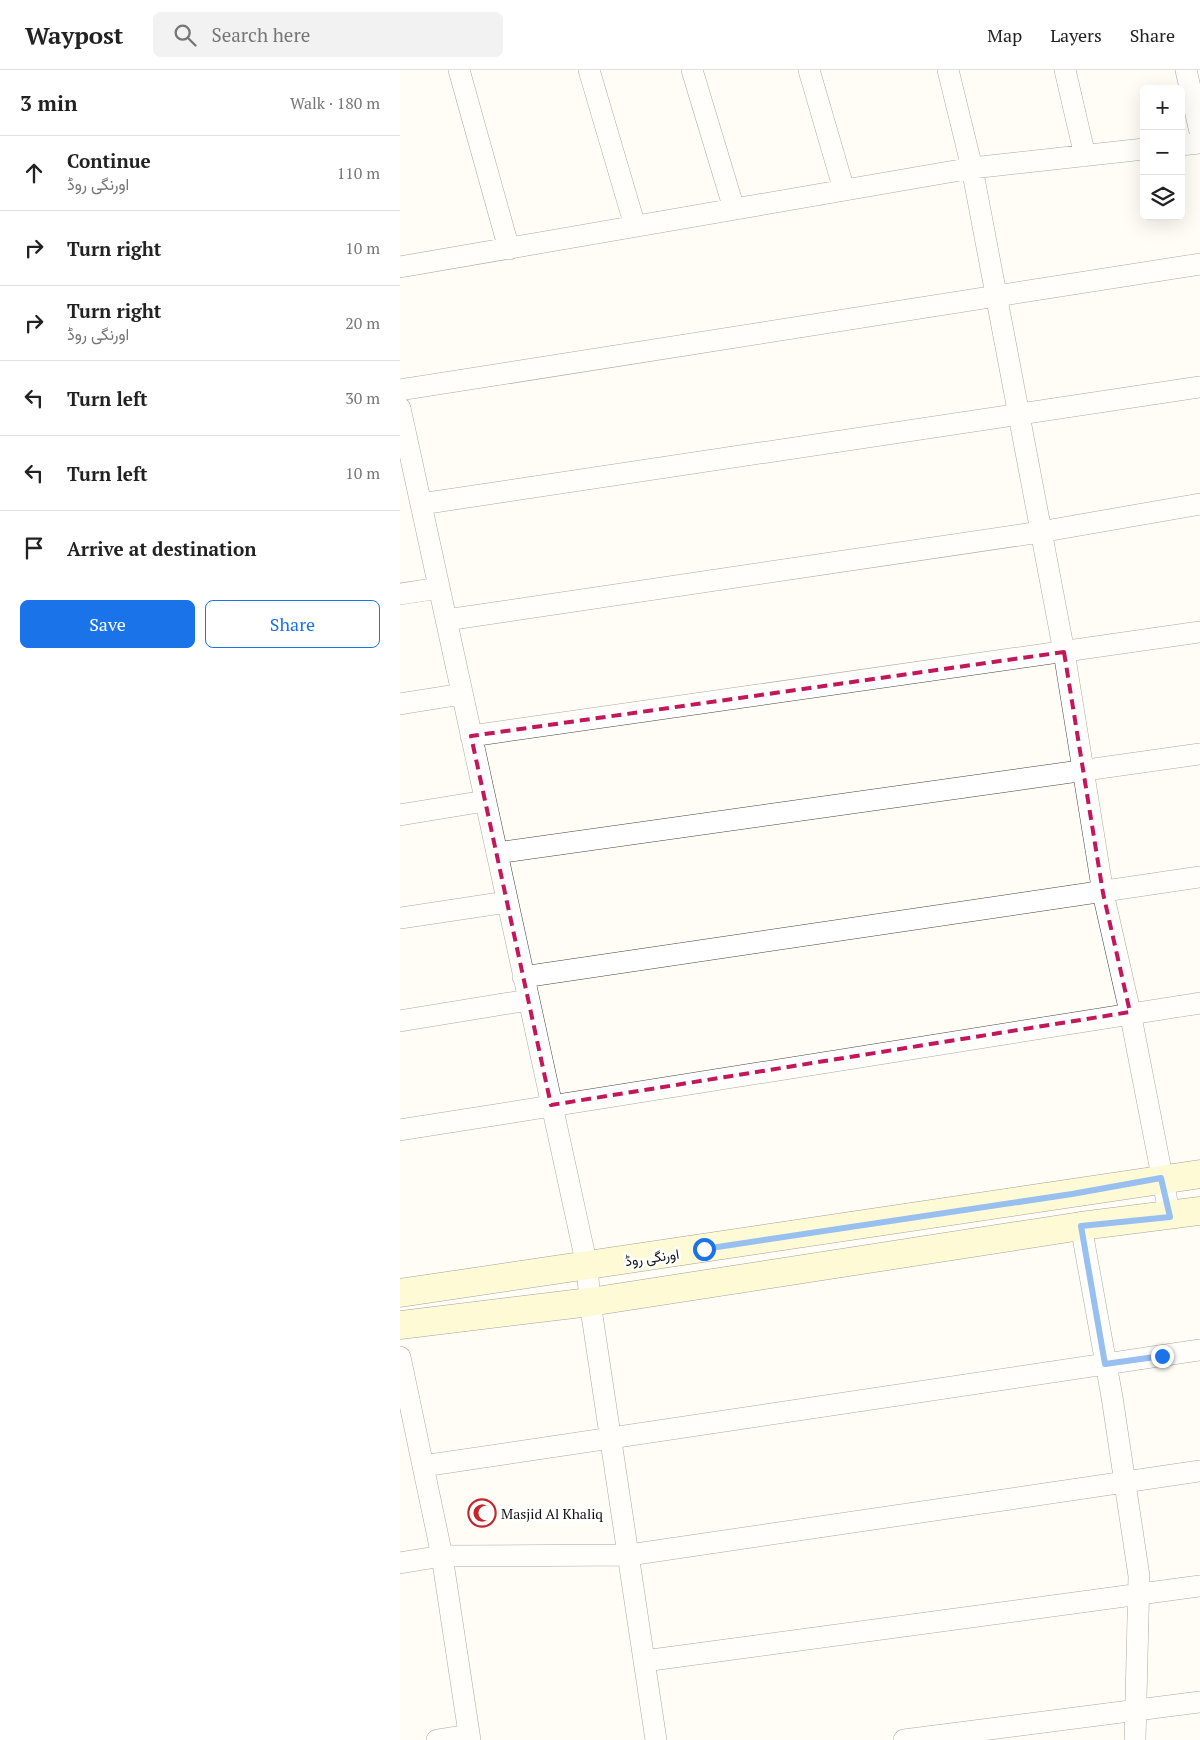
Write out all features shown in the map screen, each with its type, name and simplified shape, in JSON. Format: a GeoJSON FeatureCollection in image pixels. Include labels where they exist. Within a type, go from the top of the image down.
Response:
{"type":"FeatureCollection","features":[{"type":"Feature","properties":{"kind":"main road","name":"اورنگی روڈ"},"geometry":{"type":"LineString","coordinates":[[400,1293],[1072,1194],[1161,1178],[1200,1174]]}},
{"type":"Feature","properties":{"kind":"main road"},"geometry":{"type":"LineString","coordinates":[[400,1325],[590,1302],[1081,1226],[1170,1217],[1200,1211]]}},
{"type":"Feature","properties":{"kind":"street"},"geometry":{"type":"LineString","coordinates":[[459,70],[509,248]]}},
{"type":"Feature","properties":{"kind":"street"},"geometry":{"type":"LineString","coordinates":[[588,70],[634,226]]}},
{"type":"Feature","properties":{"kind":"street"},"geometry":{"type":"LineString","coordinates":[[692,70],[734,209]]}},
{"type":"Feature","properties":{"kind":"street"},"geometry":{"type":"LineString","coordinates":[[808,70],[844,190]]}},
{"type":"Feature","properties":{"kind":"street"},"geometry":{"type":"LineString","coordinates":[[948,70],[972,168],[1064,652],[1085,770],[1103,893],[1130,1012],[1170,1217]]}},
{"type":"Feature","properties":{"kind":"street"},"geometry":{"type":"LineString","coordinates":[[1065,70],[1085,156]]}},
{"type":"Feature","properties":{"kind":"street"},"geometry":{"type":"LineString","coordinates":[[1186,70],[1200,132]]}},
{"type":"Feature","properties":{"kind":"street"},"geometry":{"type":"LineString","coordinates":[[1185,145],[1200,143]]}},
{"type":"Feature","properties":{"kind":"street"},"geometry":{"type":"LineString","coordinates":[[400,267],[972,168],[1140,149]]}},
{"type":"Feature","properties":{"kind":"street"},"geometry":{"type":"LineString","coordinates":[[400,390],[1200,264]]}},
{"type":"Feature","properties":{"kind":"street"},"geometry":{"type":"LineString","coordinates":[[413,494],[1018,414],[1200,387]]}},
{"type":"Feature","properties":{"kind":"street"},"geometry":{"type":"LineString","coordinates":[[400,408],[413,494],[439,588],[587,1266],[590,1302],[656,1740]]}},
{"type":"Feature","properties":{"kind":"street"},"geometry":{"type":"LineString","coordinates":[[446,620],[1040,532],[1200,504]]}},
{"type":"Feature","properties":{"kind":"street"},"geometry":{"type":"LineString","coordinates":[[400,594],[439,588]]}},
{"type":"Feature","properties":{"kind":"street"},"geometry":{"type":"LineString","coordinates":[[471,736],[1200,632]]}},
{"type":"Feature","properties":{"kind":"street"},"geometry":{"type":"LineString","coordinates":[[400,704],[462,694]]}},
{"type":"Feature","properties":{"kind":"street"},"geometry":{"type":"LineString","coordinates":[[497,853],[1200,754]]}},
{"type":"Feature","properties":{"kind":"street"},"geometry":{"type":"LineString","coordinates":[[400,815],[485,801]]}},
{"type":"Feature","properties":{"kind":"street"},"geometry":{"type":"LineString","coordinates":[[524,977],[1103,893],[1200,877]]}},
{"type":"Feature","properties":{"kind":"street"},"geometry":{"type":"LineString","coordinates":[[400,918],[507,902]]}},
{"type":"Feature","properties":{"kind":"street"},"geometry":{"type":"LineString","coordinates":[[400,1021],[528,1000]]}},
{"type":"Feature","properties":{"kind":"street"},"geometry":{"type":"LineString","coordinates":[[400,1130],[1200,1002]]}},
{"type":"Feature","properties":{"kind":"street"},"geometry":{"type":"LineString","coordinates":[[1081,1226],[1125,1482],[1139,1576],[1135,1740]]}},
{"type":"Feature","properties":{"kind":"street"},"geometry":{"type":"LineString","coordinates":[[423,1466],[1200,1350]]}},
{"type":"Feature","properties":{"kind":"street"},"geometry":{"type":"LineString","coordinates":[[400,1357],[442,1556],[470,1737],[437,1740]]}},
{"type":"Feature","properties":{"kind":"street"},"geometry":{"type":"LineString","coordinates":[[400,1564],[442,1556],[628,1555],[1200,1471]]}},
{"type":"Feature","properties":{"kind":"street"},"geometry":{"type":"LineString","coordinates":[[644,1661],[1200,1586]]}},
{"type":"Feature","properties":{"kind":"street"},"geometry":{"type":"LineString","coordinates":[[904,1740],[1200,1702]]}},
{"type":"Feature","properties":{"kind":"highlighted area"},"geometry":{"type":"Polygon","coordinates":[[[1064,652],[1103,893],[1130,1012],[551,1105],[471,736],[1064,652]]]}},
{"type":"Feature","properties":{"kind":"place","name":"Masjid Al Khaliq"},"geometry":{"type":"Point","coordinates":[482,1513]}},
{"type":"Feature","properties":{"kind":"route"},"geometry":{"type":"LineString","coordinates":[[704,1249],[1072,1194],[1161,1178],[1170,1217],[1081,1226],[1105,1364],[1162,1356]]}}]}
